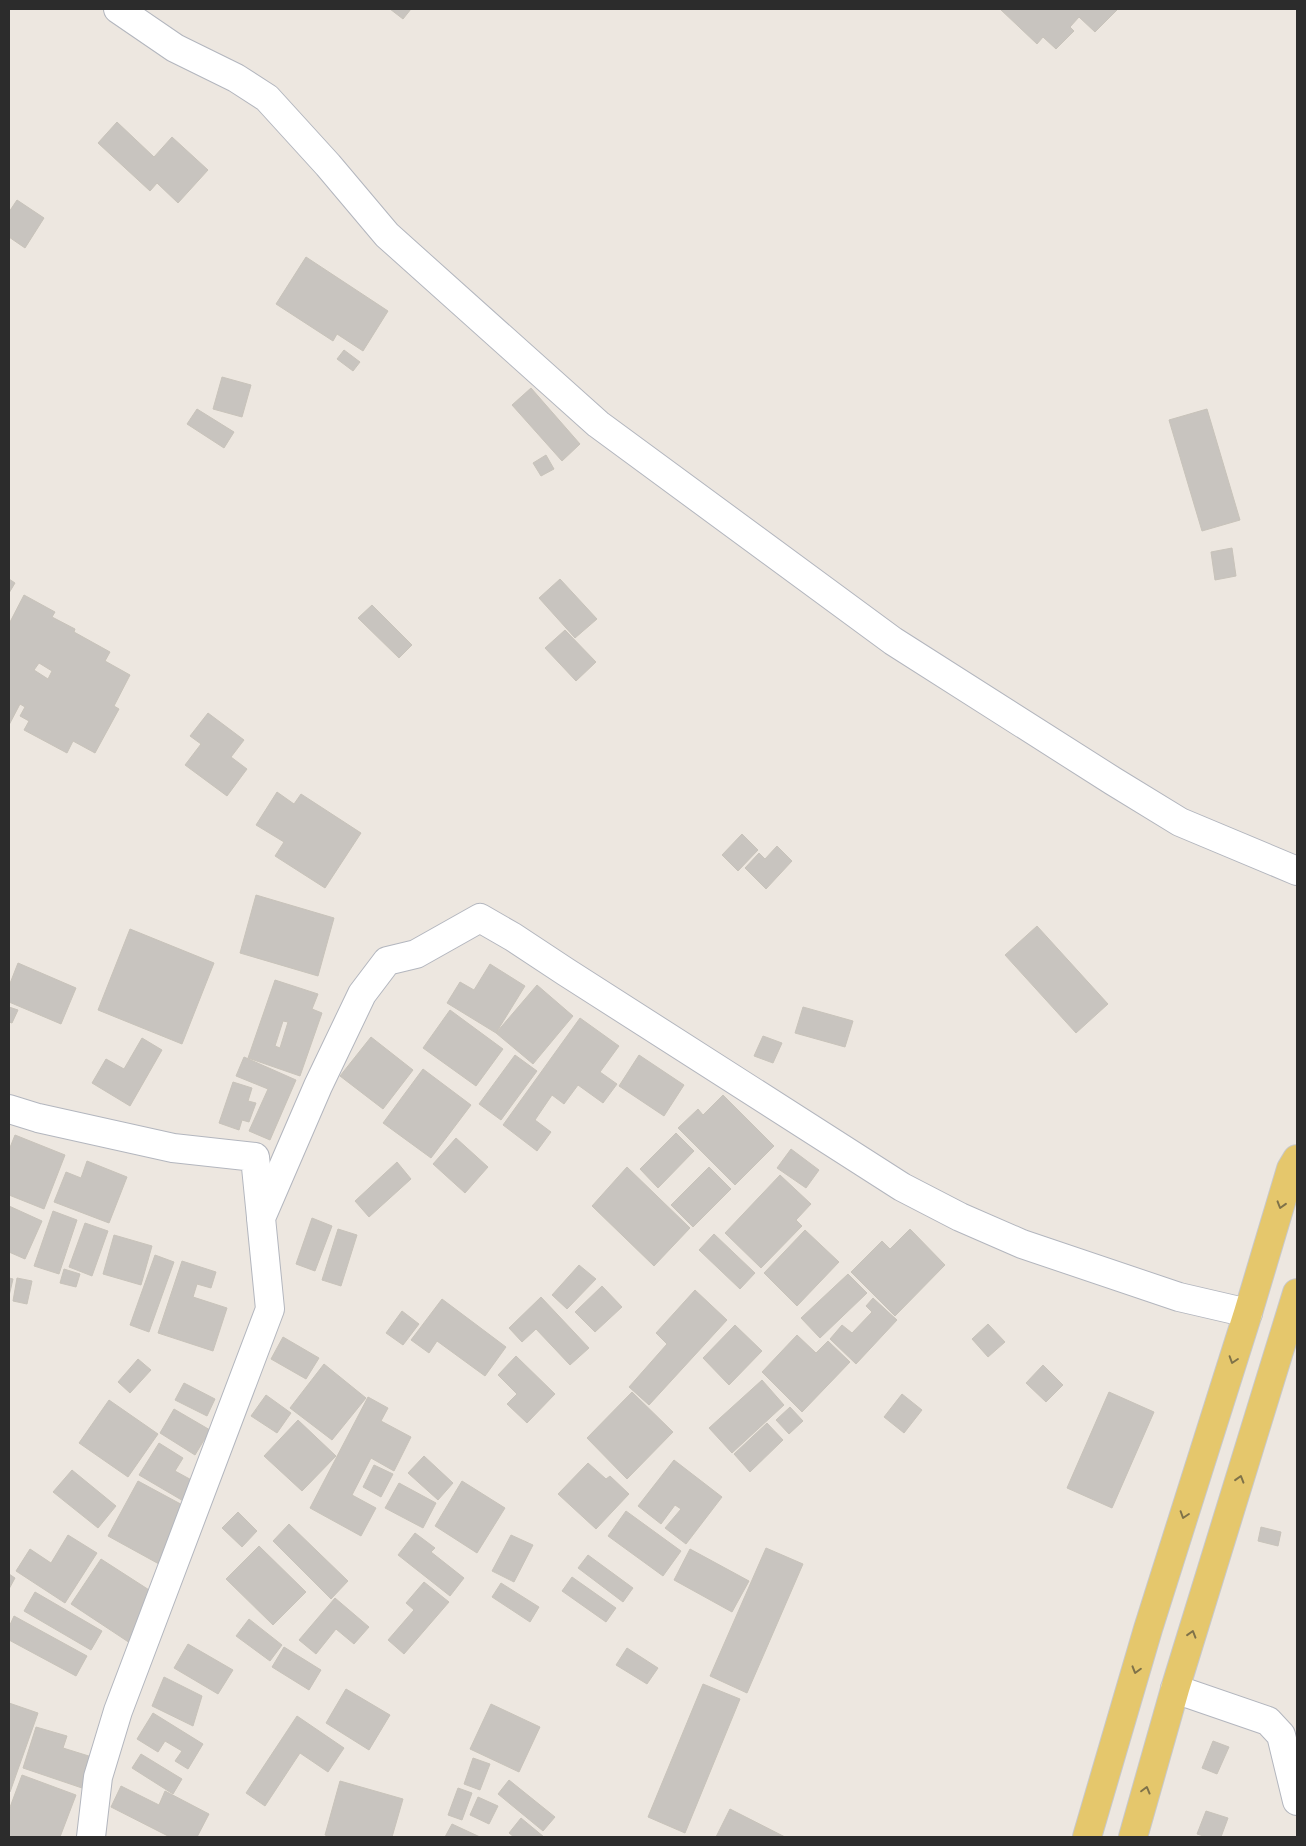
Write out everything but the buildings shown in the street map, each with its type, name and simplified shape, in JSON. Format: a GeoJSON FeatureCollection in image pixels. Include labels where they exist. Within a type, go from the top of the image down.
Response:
{"type":"FeatureCollection","features":[{"type":"Feature","properties":{"kind":"main road"},"geometry":{"type":"LineString","coordinates":[[1087,1837],[1148,1629],[1248,1313],[1291,1169],[1297,1159]]}},
{"type":"Feature","properties":{"kind":"main road"},"geometry":{"type":"LineString","coordinates":[[1134,1837],[1174,1689],[1297,1293]]}},
{"type":"Feature","properties":{"kind":"street"},"geometry":{"type":"LineString","coordinates":[[118,9],[175,48],[236,78],[267,98],[328,164],[387,235],[598,424],[893,641],[1180,822],[1297,871]]}},
{"type":"Feature","properties":{"kind":"street"},"geometry":{"type":"LineString","coordinates":[[262,1218],[318,1086],[362,994],[387,961],[416,954],[480,918],[514,937],[574,978],[902,1187],[952,1213],[1022,1244],[1179,1297],[1248,1313]]}},
{"type":"Feature","properties":{"kind":"street"},"geometry":{"type":"LineString","coordinates":[[9,1110],[173,1148],[255,1157],[262,1218],[270,1308],[118,1711],[98,1777],[91,1837]]}},
{"type":"Feature","properties":{"kind":"street"},"geometry":{"type":"LineString","coordinates":[[1174,1689],[1268,1721],[1281,1735],[1297,1802]]}}]}
